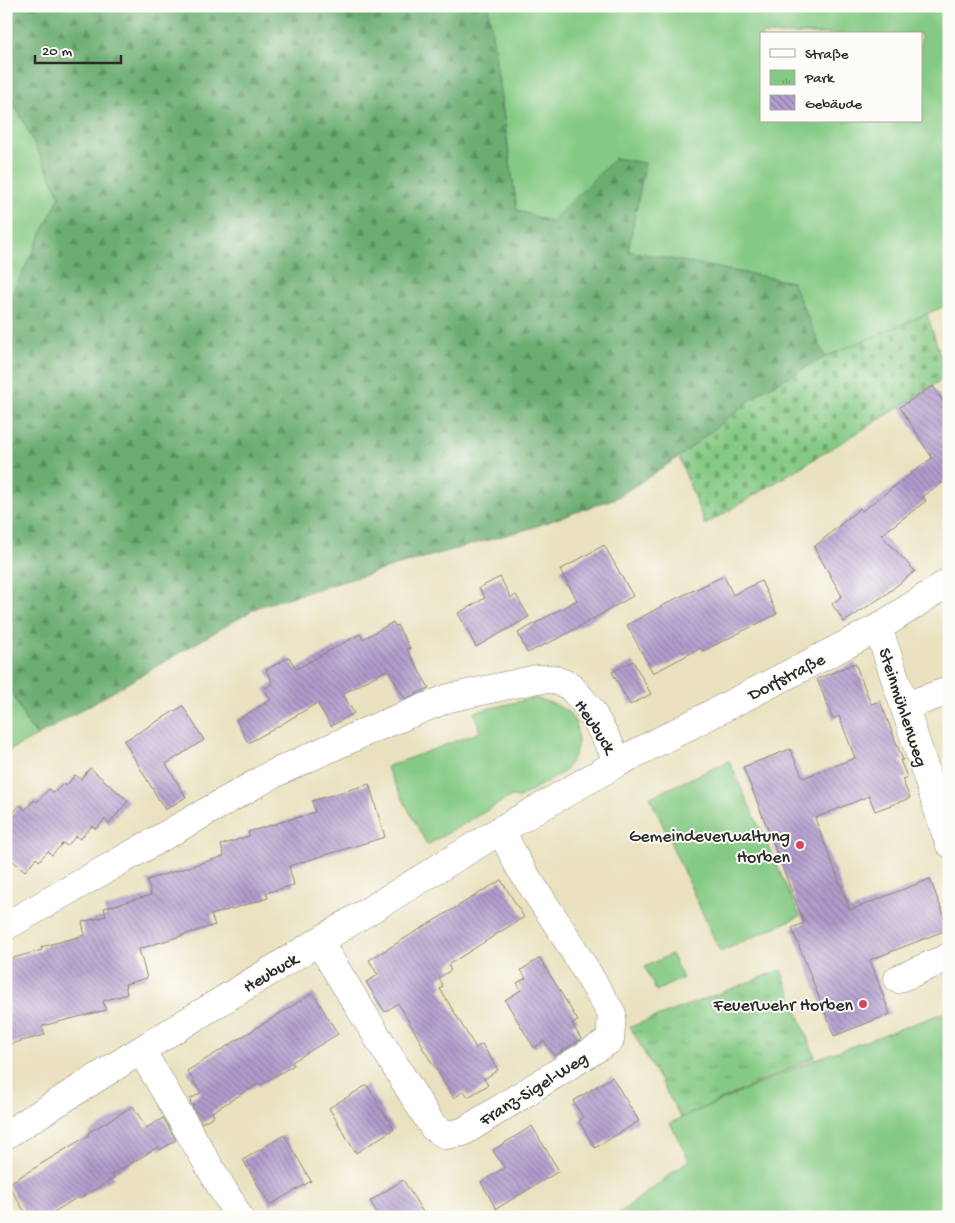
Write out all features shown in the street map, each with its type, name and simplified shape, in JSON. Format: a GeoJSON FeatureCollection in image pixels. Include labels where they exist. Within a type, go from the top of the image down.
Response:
{"type":"FeatureCollection","features":[{"type":"Feature","properties":{"kind":"street","name":"Dorfstraße"},"geometry":{"type":"LineString","coordinates":[[619,762],[946,591]]}},
{"type":"Feature","properties":{"kind":"street","name":"Steinmühlenweg"},"geometry":{"type":"LineString","coordinates":[[878,628],[949,843]]}},
{"type":"Feature","properties":{"kind":"street","name":"Heubuck"},"geometry":{"type":"LineString","coordinates":[[6,926],[273,774],[372,729],[450,698],[537,678],[553,679],[570,686],[590,710],[619,762],[500,830],[6,1135]]}},
{"type":"Feature","properties":{"kind":"street"},"geometry":{"type":"LineString","coordinates":[[905,706],[949,691]]}},
{"type":"Feature","properties":{"kind":"street","name":"Franz-Sigel-Weg"},"geometry":{"type":"LineString","coordinates":[[318,942],[433,1127],[446,1135],[464,1132],[610,1040],[612,1014],[562,931],[519,866],[500,830]]}},
{"type":"Feature","properties":{"kind":"street"},"geometry":{"type":"LineString","coordinates":[[898,979],[949,957]]}},
{"type":"Feature","properties":{"kind":"street"},"geometry":{"type":"LineString","coordinates":[[141,1050],[239,1217]]}},
{"type":"Feature","properties":{"kind":"green space"},"geometry":{"type":"Polygon","coordinates":[[[6,6],[488,6],[517,210],[551,222],[615,158],[645,163],[628,251],[792,282],[825,357],[762,391],[679,457],[616,498],[528,529],[260,606],[37,736],[28,725],[6,680],[6,347],[12,294],[60,196],[6,86],[6,6]]]}},
{"type":"Feature","properties":{"kind":"green space"},"geometry":{"type":"Polygon","coordinates":[[[488,6],[949,6],[949,304],[825,357],[792,282],[628,251],[645,164],[615,158],[551,222],[517,210],[488,6]]]}},
{"type":"Feature","properties":{"kind":"green space"},"geometry":{"type":"Polygon","coordinates":[[[6,86],[60,196],[12,294],[6,347],[6,86]]]}},
{"type":"Feature","properties":{"kind":"green space"},"geometry":{"type":"Polygon","coordinates":[[[927,314],[947,376],[900,407],[705,525],[679,457],[762,391],[825,357],[927,314]]]}},
{"type":"Feature","properties":{"kind":"green space"},"geometry":{"type":"Polygon","coordinates":[[[6,680],[28,725],[37,736],[6,752],[6,680]]]}},
{"type":"Feature","properties":{"kind":"green space"},"geometry":{"type":"Polygon","coordinates":[[[534,698],[555,704],[568,712],[576,723],[578,742],[575,754],[565,771],[519,798],[510,797],[427,845],[386,767],[480,732],[474,712],[534,698]]]}},
{"type":"Feature","properties":{"kind":"green space"},"geometry":{"type":"Polygon","coordinates":[[[729,761],[800,916],[720,952],[650,797],[729,761]]]}},
{"type":"Feature","properties":{"kind":"green space"},"geometry":{"type":"Polygon","coordinates":[[[671,954],[683,978],[656,991],[645,967],[671,954]]]}},
{"type":"Feature","properties":{"kind":"green space"},"geometry":{"type":"Polygon","coordinates":[[[781,970],[815,1057],[681,1118],[630,1027],[781,970]]]}},
{"type":"Feature","properties":{"kind":"green space"},"geometry":{"type":"Polygon","coordinates":[[[949,1011],[949,1217],[614,1217],[689,1160],[670,1123],[816,1059],[949,1011]]]}},
{"type":"Feature","properties":{"kind":"building"},"geometry":{"type":"Polygon","coordinates":[[[933,386],[949,411],[949,484],[947,480],[922,496],[926,501],[881,535],[915,571],[885,595],[844,622],[832,604],[842,596],[814,547],[860,508],[862,511],[932,458],[900,407],[933,386]]]}},
{"type":"Feature","properties":{"kind":"building"},"geometry":{"type":"Polygon","coordinates":[[[604,545],[633,596],[561,637],[527,653],[518,633],[577,600],[560,570],[604,545]]]}},
{"type":"Feature","properties":{"kind":"building"},"geometry":{"type":"Polygon","coordinates":[[[724,576],[733,595],[761,581],[777,614],[703,651],[701,648],[653,673],[627,625],[675,599],[724,576]]]}},
{"type":"Feature","properties":{"kind":"building"},"geometry":{"type":"Polygon","coordinates":[[[500,577],[511,598],[516,595],[529,617],[476,647],[458,613],[485,598],[479,588],[500,577]]]}},
{"type":"Feature","properties":{"kind":"building"},"geometry":{"type":"Polygon","coordinates":[[[393,622],[395,626],[397,625],[410,648],[407,649],[429,688],[405,699],[388,669],[343,694],[354,713],[331,726],[317,703],[248,743],[236,720],[271,700],[264,689],[273,683],[266,670],[289,657],[296,669],[360,634],[363,639],[393,622]]]}},
{"type":"Feature","properties":{"kind":"building"},"geometry":{"type":"Polygon","coordinates":[[[633,661],[651,694],[630,705],[612,672],[633,661]]]}},
{"type":"Feature","properties":{"kind":"building","name":"Gemeindeverwaltung Horben"},"geometry":{"type":"Polygon","coordinates":[[[855,663],[871,704],[880,701],[903,760],[900,760],[907,777],[902,779],[910,798],[875,811],[869,796],[815,818],[850,910],[930,879],[949,929],[870,960],[890,1014],[834,1036],[792,928],[804,923],[743,767],[790,749],[803,778],[855,758],[839,716],[833,719],[817,679],[855,663]]]}},
{"type":"Feature","properties":{"kind":"building"},"geometry":{"type":"Polygon","coordinates":[[[183,706],[204,740],[166,764],[186,797],[165,810],[124,741],[183,706]]]}},
{"type":"Feature","properties":{"kind":"building"},"geometry":{"type":"Polygon","coordinates":[[[90,768],[128,801],[109,824],[105,819],[96,829],[92,826],[80,839],[76,836],[67,846],[63,843],[52,855],[48,851],[39,861],[36,858],[25,871],[6,855],[6,822],[20,805],[25,810],[34,800],[37,802],[49,789],[54,793],[63,784],[66,786],[75,775],[81,779],[90,768]]]}},
{"type":"Feature","properties":{"kind":"building"},"geometry":{"type":"Polygon","coordinates":[[[369,784],[385,837],[289,866],[294,885],[266,893],[268,898],[211,915],[215,925],[139,949],[147,978],[125,984],[127,994],[103,1001],[106,1010],[42,1026],[45,1035],[6,1045],[6,960],[42,950],[41,947],[85,935],[82,922],[106,916],[104,908],[151,895],[147,880],[224,856],[221,845],[249,836],[248,832],[315,812],[312,801],[369,784]]]}},
{"type":"Feature","properties":{"kind":"building"},"geometry":{"type":"Polygon","coordinates":[[[501,880],[524,917],[448,965],[451,970],[439,978],[443,986],[440,989],[476,1048],[482,1044],[498,1070],[484,1079],[488,1085],[468,1097],[464,1091],[454,1098],[422,1047],[398,1003],[385,1012],[366,982],[378,975],[369,960],[501,880]]]}},
{"type":"Feature","properties":{"kind":"building"},"geometry":{"type":"Polygon","coordinates":[[[540,958],[578,1021],[572,1024],[581,1039],[554,1056],[544,1041],[534,1048],[505,1000],[521,990],[517,983],[526,978],[521,970],[540,958]]]}},
{"type":"Feature","properties":{"kind":"building"},"geometry":{"type":"Polygon","coordinates":[[[313,993],[338,1034],[292,1062],[294,1065],[212,1112],[214,1116],[202,1123],[190,1102],[190,1099],[201,1093],[187,1071],[313,993]]]}},
{"type":"Feature","properties":{"kind":"building"},"geometry":{"type":"Polygon","coordinates":[[[612,1077],[639,1121],[595,1148],[579,1121],[583,1118],[573,1101],[612,1077]]]}},
{"type":"Feature","properties":{"kind":"building"},"geometry":{"type":"Polygon","coordinates":[[[367,1085],[394,1129],[356,1153],[329,1108],[367,1085]]]}},
{"type":"Feature","properties":{"kind":"building"},"geometry":{"type":"Polygon","coordinates":[[[133,1106],[146,1128],[163,1118],[176,1140],[160,1150],[158,1147],[112,1175],[114,1178],[46,1217],[28,1217],[8,1184],[133,1106]]]}},
{"type":"Feature","properties":{"kind":"building"},"geometry":{"type":"Polygon","coordinates":[[[532,1126],[559,1171],[496,1209],[481,1182],[504,1168],[493,1150],[532,1126]]]}},
{"type":"Feature","properties":{"kind":"building"},"geometry":{"type":"Polygon","coordinates":[[[284,1135],[311,1181],[270,1205],[243,1160],[284,1135]]]}},
{"type":"Feature","properties":{"kind":"building"},"geometry":{"type":"Polygon","coordinates":[[[403,1180],[426,1217],[380,1217],[370,1201],[403,1180]]]}},
{"type":"Feature","properties":{"kind":"place","name":"Gemeindeverwaltung Horben"},"geometry":{"type":"Point","coordinates":[800,845]}},
{"type":"Feature","properties":{"kind":"place","name":"Feuerwehr Horben"},"geometry":{"type":"Point","coordinates":[863,1004]}}]}
